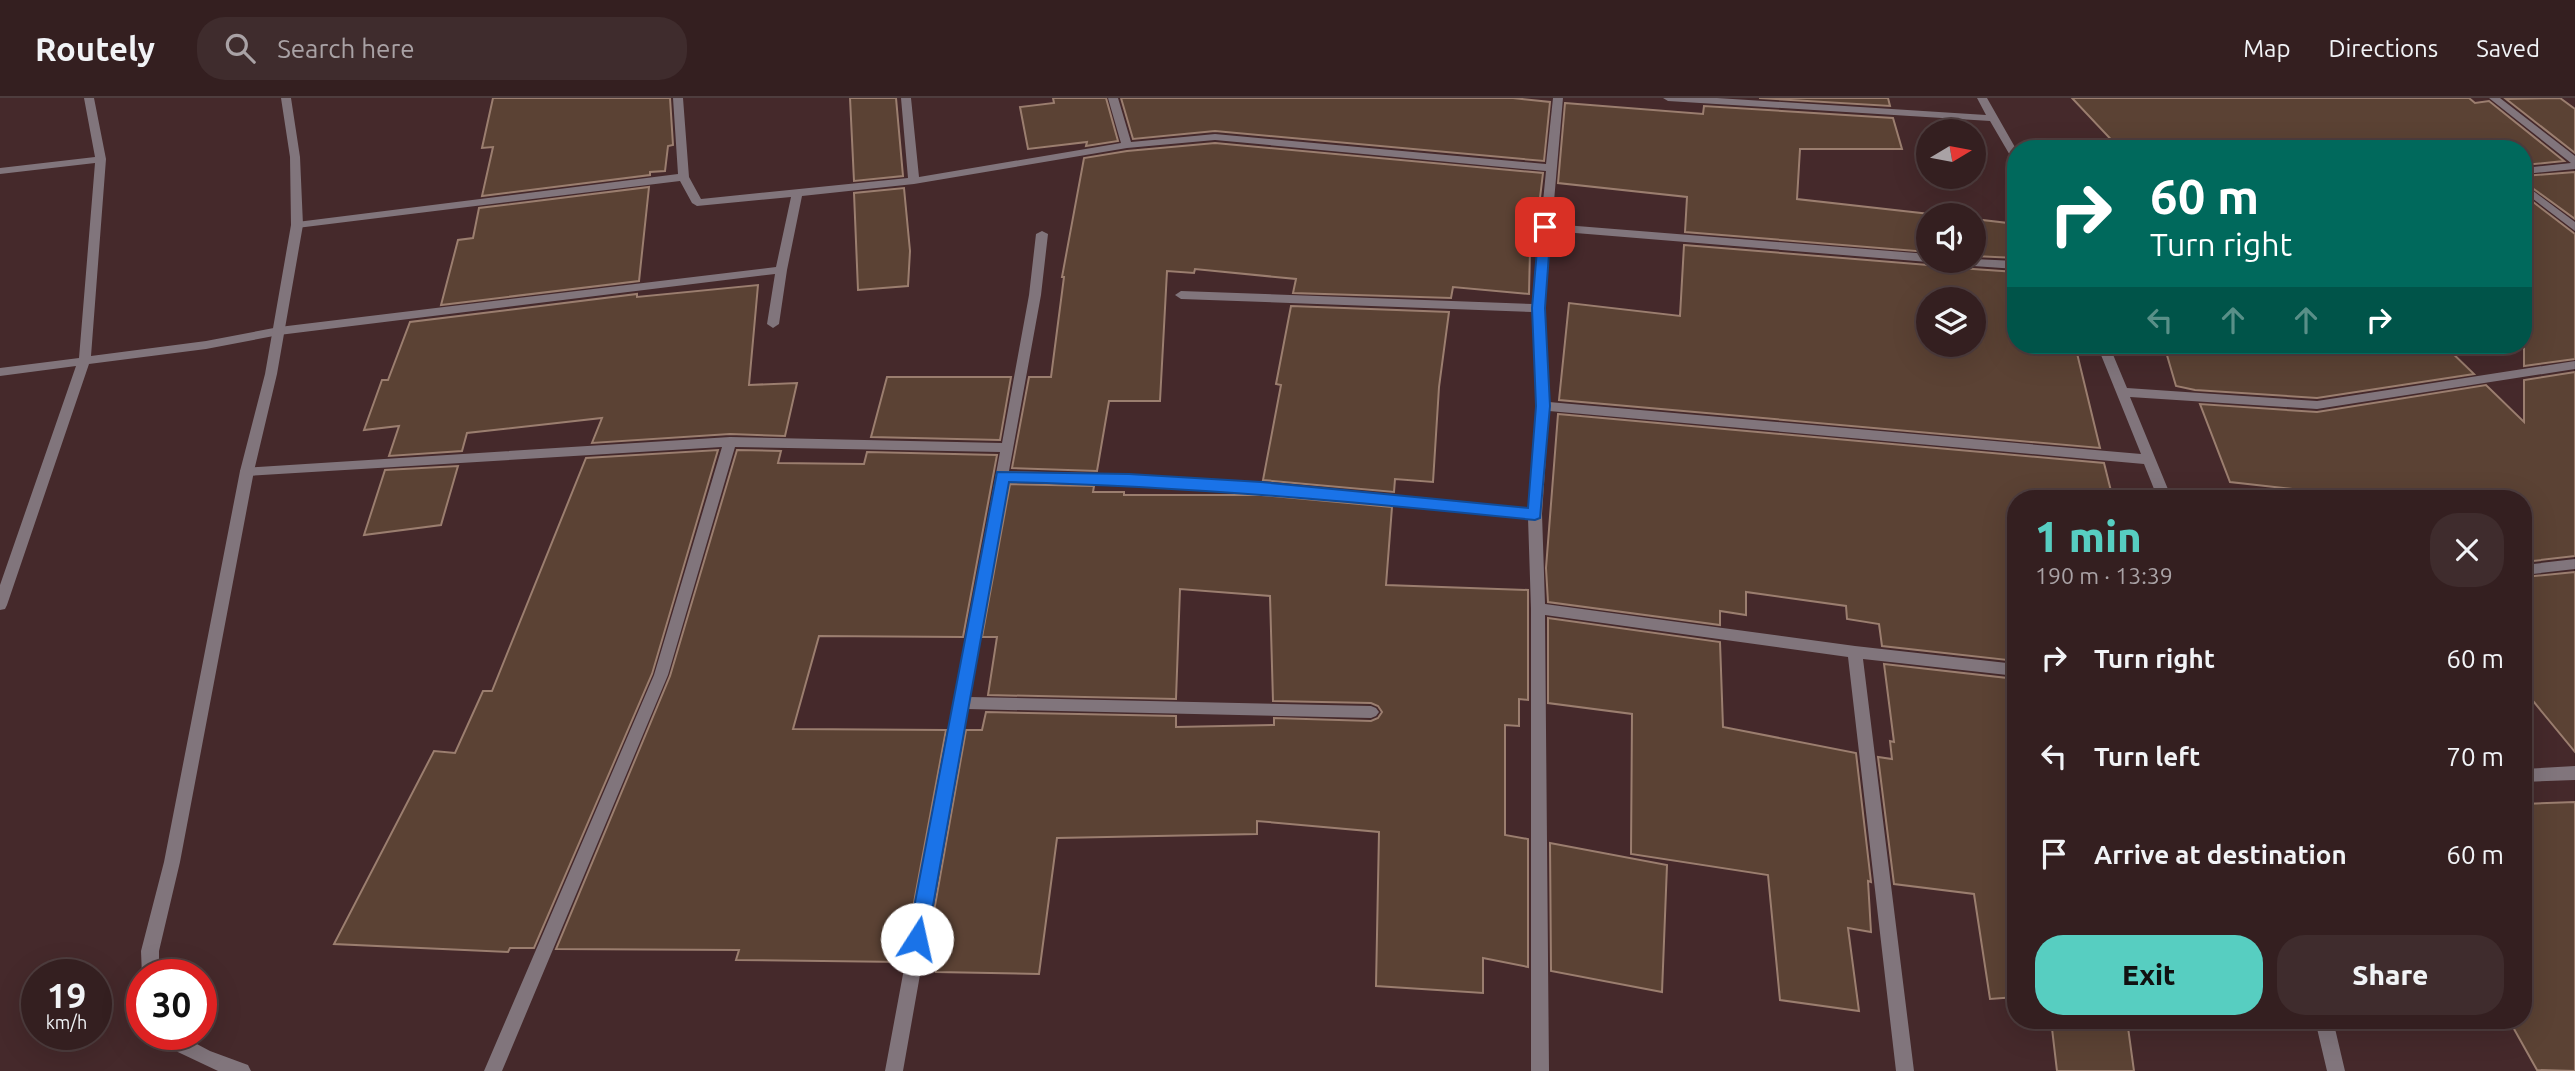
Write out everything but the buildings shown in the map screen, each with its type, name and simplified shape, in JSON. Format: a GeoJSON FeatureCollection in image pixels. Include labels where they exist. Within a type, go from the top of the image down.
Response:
{"type":"FeatureCollection","features":[{"type":"Feature","properties":{"kind":"street"},"geometry":{"type":"LineString","coordinates":[[0,605],[7,563],[85,359],[101,159],[89,98]]}},
{"type":"Feature","properties":{"kind":"street"},"geometry":{"type":"LineString","coordinates":[[150,959],[172,862],[247,471],[271,373],[297,225],[295,157],[285,98]]}},
{"type":"Feature","properties":{"kind":"street"},"geometry":{"type":"LineString","coordinates":[[678,98],[684,177],[697,203],[914,181],[1127,145],[1214,137],[1553,168]]}},
{"type":"Feature","properties":{"kind":"street"},"geometry":{"type":"LineString","coordinates":[[906,98],[914,181]]}},
{"type":"Feature","properties":{"kind":"street"},"geometry":{"type":"LineString","coordinates":[[1113,98],[1127,145]]}},
{"type":"Feature","properties":{"kind":"street"},"geometry":{"type":"LineString","coordinates":[[1540,1071],[1538,609],[1535,514],[1543,406],[1538,308],[1558,98]]}},
{"type":"Feature","properties":{"kind":"street"},"geometry":{"type":"LineString","coordinates":[[1668,98],[1993,118]]}},
{"type":"Feature","properties":{"kind":"street"},"geometry":{"type":"LineString","coordinates":[[1982,98],[2007,142]]}},
{"type":"Feature","properties":{"kind":"street"},"geometry":{"type":"LineString","coordinates":[[2494,98],[2575,163]]}},
{"type":"Feature","properties":{"kind":"street"},"geometry":{"type":"LineString","coordinates":[[0,171],[101,159]]}},
{"type":"Feature","properties":{"kind":"street"},"geometry":{"type":"LineString","coordinates":[[2532,171],[2575,163]]}},
{"type":"Feature","properties":{"kind":"street"},"geometry":{"type":"LineString","coordinates":[[297,225],[684,177]]}},
{"type":"Feature","properties":{"kind":"street"},"geometry":{"type":"LineString","coordinates":[[773,324],[797,193]]}},
{"type":"Feature","properties":{"kind":"street"},"geometry":{"type":"LineString","coordinates":[[2532,193],[2575,228]]}},
{"type":"Feature","properties":{"kind":"street"},"geometry":{"type":"LineString","coordinates":[[1545,227],[1916,257]]}},
{"type":"Feature","properties":{"kind":"street"},"geometry":{"type":"LineString","coordinates":[[894,1071],[1035,295],[1042,234]]}},
{"type":"Feature","properties":{"kind":"street"},"geometry":{"type":"LineString","coordinates":[[1986,263],[2007,264]]}},
{"type":"Feature","properties":{"kind":"street"},"geometry":{"type":"LineString","coordinates":[[0,372],[206,345],[279,331],[781,270]]}},
{"type":"Feature","properties":{"kind":"street"},"geometry":{"type":"LineString","coordinates":[[1181,295],[1538,308]]}},
{"type":"Feature","properties":{"kind":"street"},"geometry":{"type":"LineString","coordinates":[[2107,354],[2162,490]]}},
{"type":"Feature","properties":{"kind":"street"},"geometry":{"type":"LineString","coordinates":[[2123,391],[2317,405],[2575,365]]}},
{"type":"Feature","properties":{"kind":"street"},"geometry":{"type":"LineString","coordinates":[[1543,406],[2151,460]]}},
{"type":"Feature","properties":{"kind":"street"},"geometry":{"type":"LineString","coordinates":[[247,471],[730,442],[1007,448]]}},
{"type":"Feature","properties":{"kind":"street"},"geometry":{"type":"LineString","coordinates":[[493,1071],[660,675],[730,442]]}},
{"type":"Feature","properties":{"kind":"street"},"geometry":{"type":"LineString","coordinates":[[1002,476],[1129,479],[1261,487],[1535,514]]}},
{"type":"Feature","properties":{"kind":"street"},"geometry":{"type":"LineString","coordinates":[[2532,569],[2575,564]]}},
{"type":"Feature","properties":{"kind":"street"},"geometry":{"type":"LineString","coordinates":[[1538,609],[1855,652],[2007,669]]}},
{"type":"Feature","properties":{"kind":"street"},"geometry":{"type":"LineString","coordinates":[[1855,652],[1905,1071]]}},
{"type":"Feature","properties":{"kind":"street"},"geometry":{"type":"LineString","coordinates":[[960,703],[1371,712]]}},
{"type":"Feature","properties":{"kind":"street"},"geometry":{"type":"LineString","coordinates":[[2532,776],[2575,773]]}},
{"type":"Feature","properties":{"kind":"street"},"geometry":{"type":"LineString","coordinates":[[2326,1029],[2336,1071]]}},
{"type":"Feature","properties":{"kind":"street"},"geometry":{"type":"LineString","coordinates":[[190,1050],[242,1071]]}},
{"type":"Feature","properties":{"kind":"route"},"geometry":{"type":"LineString","coordinates":[[917,939],[1002,476],[1129,479],[1261,487],[1535,514],[1543,406],[1538,308],[1545,227]]}}]}
